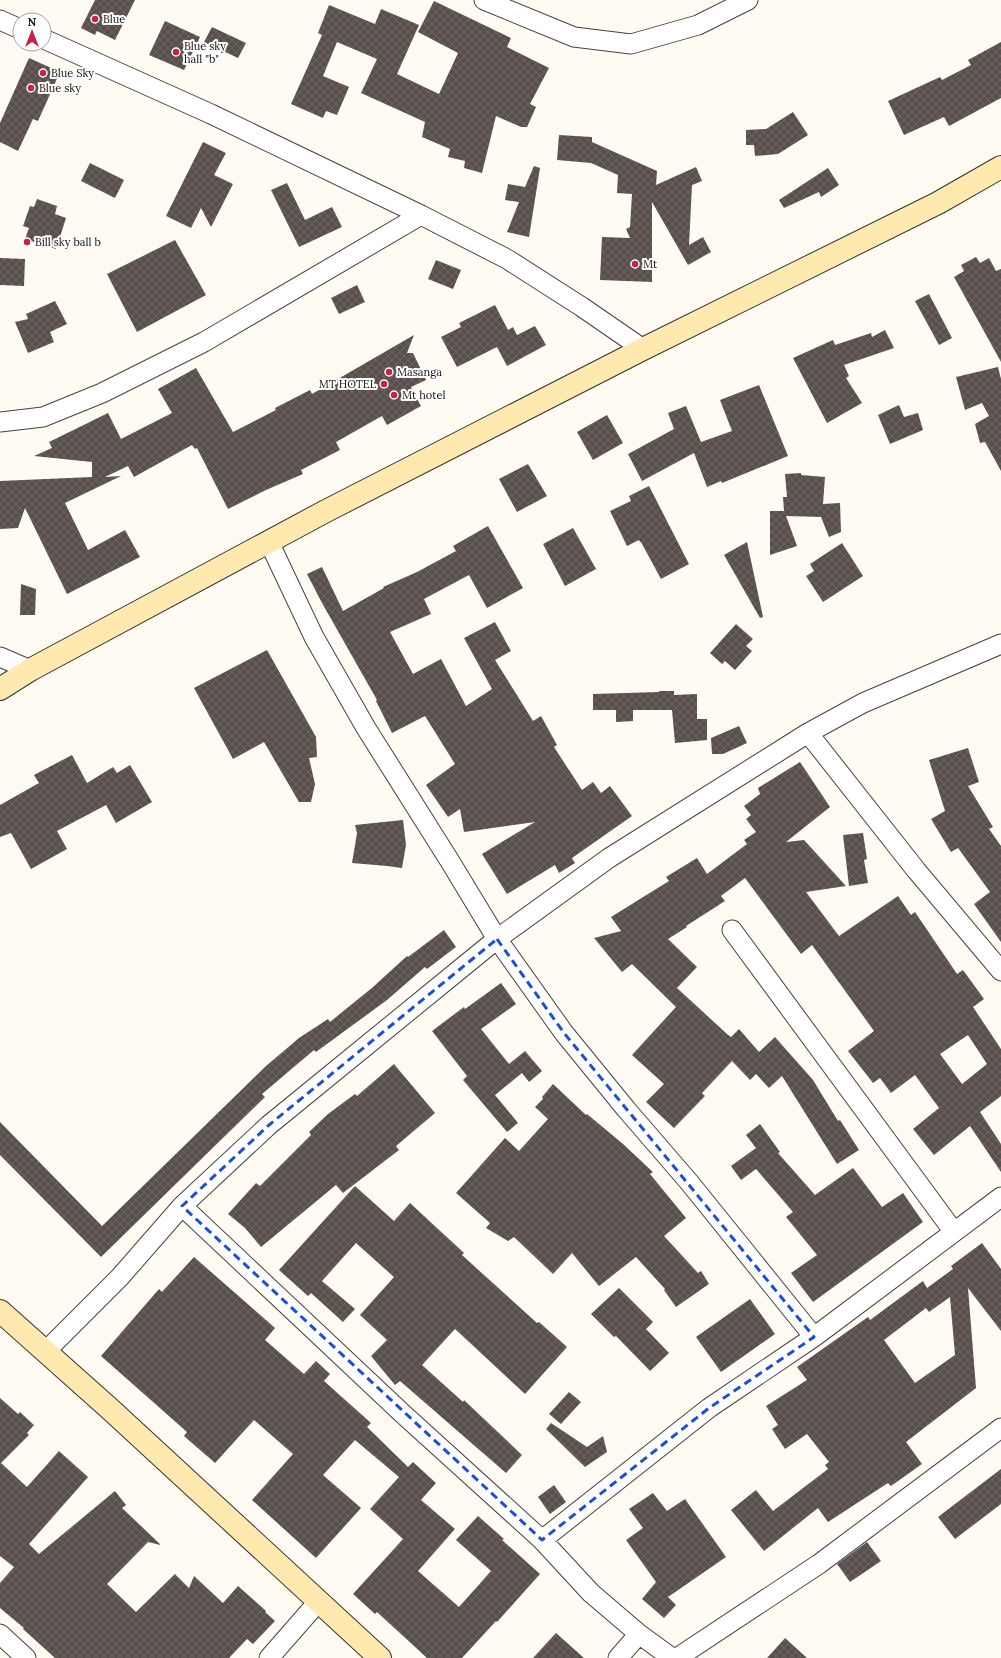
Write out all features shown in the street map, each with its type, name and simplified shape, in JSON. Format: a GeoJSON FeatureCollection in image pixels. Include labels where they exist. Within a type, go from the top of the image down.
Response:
{"type":"FeatureCollection","features":[{"type":"Feature","properties":{"kind":"main road"},"geometry":{"type":"LineString","coordinates":[[0,689],[30,670],[326,511],[643,350],[938,203],[1001,167]]}},
{"type":"Feature","properties":{"kind":"main road"},"geometry":{"type":"LineString","coordinates":[[0,1311],[380,1658]]}},
{"type":"Feature","properties":{"kind":"street"},"geometry":{"type":"LineString","coordinates":[[484,0],[574,37],[631,44],[698,25],[748,0]]}},
{"type":"Feature","properties":{"kind":"street"},"geometry":{"type":"LineString","coordinates":[[0,20],[12,25]]}},
{"type":"Feature","properties":{"kind":"street"},"geometry":{"type":"LineString","coordinates":[[52,43],[211,114],[421,215],[507,259],[582,307],[643,350]]}},
{"type":"Feature","properties":{"kind":"street"},"geometry":{"type":"LineString","coordinates":[[0,422],[43,417],[102,393],[204,342],[421,215]]}},
{"type":"Feature","properties":{"kind":"street"},"geometry":{"type":"LineString","coordinates":[[269,542],[314,637],[366,728],[497,939],[564,1032],[626,1109],[689,1182],[814,1337]]}},
{"type":"Feature","properties":{"kind":"street"},"geometry":{"type":"LineString","coordinates":[[45,1352],[120,1277],[182,1206],[269,1125],[497,939],[609,858],[808,733],[863,703],[1001,644]]}},
{"type":"Feature","properties":{"kind":"street"},"geometry":{"type":"LineString","coordinates":[[0,657],[30,670]]}},
{"type":"Feature","properties":{"kind":"street"},"geometry":{"type":"LineString","coordinates":[[808,733],[916,870],[1001,971]]}},
{"type":"Feature","properties":{"kind":"street"},"geometry":{"type":"LineString","coordinates":[[732,930],[954,1232]]}},
{"type":"Feature","properties":{"kind":"street"},"geometry":{"type":"LineString","coordinates":[[542,1540],[709,1408],[814,1337],[1001,1197]]}},
{"type":"Feature","properties":{"kind":"street"},"geometry":{"type":"LineString","coordinates":[[182,1206],[404,1414],[542,1540],[592,1592],[639,1634],[672,1658]]}},
{"type":"Feature","properties":{"kind":"street"},"geometry":{"type":"LineString","coordinates":[[677,1658],[819,1564],[1001,1428]]}},
{"type":"Feature","properties":{"kind":"street"},"geometry":{"type":"LineString","coordinates":[[269,1658],[318,1602]]}},
{"type":"Feature","properties":{"kind":"street"},"geometry":{"type":"LineString","coordinates":[[0,1634],[26,1658]]}},
{"type":"Feature","properties":{"kind":"street"},"geometry":{"type":"LineString","coordinates":[[618,1658],[639,1634]]}},
{"type":"Feature","properties":{"kind":"highlighted area"},"geometry":{"type":"Polygon","coordinates":[[[497,939],[564,1033],[814,1337],[709,1408],[542,1540],[182,1206],[269,1125],[497,939]]]}},
{"type":"Feature","properties":{"kind":"building"},"geometry":{"type":"Polygon","coordinates":[[[95,0],[135,0],[115,40],[97,31],[95,35],[81,28],[95,0]]]}},
{"type":"Feature","properties":{"kind":"building"},"geometry":{"type":"Polygon","coordinates":[[[434,1],[511,38],[507,47],[549,68],[530,104],[536,107],[527,127],[521,127],[496,116],[482,173],[464,168],[465,161],[448,157],[450,149],[422,137],[425,122],[361,93],[377,59],[337,42],[323,76],[349,87],[337,115],[326,111],[323,118],[291,104],[322,35],[318,33],[329,5],[375,24],[381,9],[419,25],[397,74],[439,94],[458,53],[418,32],[434,1]]]}},
{"type":"Feature","properties":{"kind":"building"},"geometry":{"type":"Polygon","coordinates":[[[165,21],[200,37],[184,70],[149,55],[165,21]]]}},
{"type":"Feature","properties":{"kind":"building"},"geometry":{"type":"Polygon","coordinates":[[[212,27],[246,43],[238,58],[204,42],[212,27]]]}},
{"type":"Feature","properties":{"kind":"building"},"geometry":{"type":"Polygon","coordinates":[[[1001,42],[1001,98],[949,126],[944,117],[904,135],[888,101],[940,77],[942,80],[971,65],[968,60],[1001,42]]]}},
{"type":"Feature","properties":{"kind":"building"},"geometry":{"type":"Polygon","coordinates":[[[29,58],[60,72],[38,121],[33,119],[18,151],[0,142],[0,123],[29,58]]]}},
{"type":"Feature","properties":{"kind":"building"},"geometry":{"type":"Polygon","coordinates":[[[793,112],[808,135],[778,154],[755,156],[754,145],[746,145],[746,130],[766,129],[793,112]]]}},
{"type":"Feature","properties":{"kind":"building"},"geometry":{"type":"Polygon","coordinates":[[[559,135],[592,137],[592,142],[657,171],[656,185],[696,167],[702,181],[692,185],[689,245],[703,237],[711,252],[688,265],[652,202],[652,282],[600,280],[602,237],[630,238],[626,229],[630,227],[632,194],[617,193],[618,175],[591,163],[557,160],[559,135]]]}},
{"type":"Feature","properties":{"kind":"building"},"geometry":{"type":"Polygon","coordinates":[[[203,142],[226,153],[214,175],[233,184],[211,227],[201,208],[191,228],[166,216],[203,142]]]}},
{"type":"Feature","properties":{"kind":"building"},"geometry":{"type":"Polygon","coordinates":[[[90,163],[124,180],[115,198],[81,181],[90,163]]]}},
{"type":"Feature","properties":{"kind":"building"},"geometry":{"type":"Polygon","coordinates":[[[534,166],[540,168],[529,237],[507,232],[519,202],[505,200],[508,184],[525,187],[534,166]]]}},
{"type":"Feature","properties":{"kind":"building"},"geometry":{"type":"Polygon","coordinates":[[[828,168],[839,185],[821,197],[819,192],[784,208],[779,200],[828,168]]]}},
{"type":"Feature","properties":{"kind":"building"},"geometry":{"type":"Polygon","coordinates":[[[287,183],[305,220],[332,207],[342,227],[299,247],[271,190],[287,183]]]}},
{"type":"Feature","properties":{"kind":"building"},"geometry":{"type":"Polygon","coordinates":[[[37,199],[57,206],[55,214],[66,218],[56,249],[25,239],[29,228],[23,226],[30,206],[34,207],[37,199]]]}},
{"type":"Feature","properties":{"kind":"building"},"geometry":{"type":"Polygon","coordinates":[[[175,240],[206,295],[137,332],[107,274],[175,240]]]}},
{"type":"Feature","properties":{"kind":"building"},"geometry":{"type":"Polygon","coordinates":[[[976,257],[980,263],[989,258],[996,271],[1001,269],[1001,362],[954,277],[964,271],[961,265],[976,257]]]}},
{"type":"Feature","properties":{"kind":"building"},"geometry":{"type":"Polygon","coordinates":[[[0,258],[25,259],[24,286],[0,285],[0,258]]]}},
{"type":"Feature","properties":{"kind":"building"},"geometry":{"type":"Polygon","coordinates":[[[436,260],[461,270],[453,289],[428,279],[436,260]]]}},
{"type":"Feature","properties":{"kind":"building"},"geometry":{"type":"Polygon","coordinates":[[[357,285],[365,302],[339,314],[331,298],[357,285]]]}},
{"type":"Feature","properties":{"kind":"building"},"geometry":{"type":"Polygon","coordinates":[[[929,294],[952,338],[939,345],[915,301],[929,294]]]}},
{"type":"Feature","properties":{"kind":"building"},"geometry":{"type":"Polygon","coordinates":[[[55,301],[67,324],[50,332],[54,342],[28,353],[15,322],[28,319],[26,314],[55,301]]]}},
{"type":"Feature","properties":{"kind":"building"},"geometry":{"type":"Polygon","coordinates":[[[495,305],[508,330],[513,327],[517,335],[535,326],[546,345],[507,366],[497,347],[457,367],[441,337],[461,327],[459,323],[495,305]]]}},
{"type":"Feature","properties":{"kind":"building"},"geometry":{"type":"Polygon","coordinates":[[[885,330],[894,348],[844,365],[849,376],[846,378],[862,403],[827,423],[793,358],[833,340],[835,345],[871,333],[872,337],[885,330]]]}},
{"type":"Feature","properties":{"kind":"building"},"geometry":{"type":"Polygon","coordinates":[[[414,335],[407,353],[413,353],[426,380],[411,387],[421,406],[387,425],[382,416],[336,442],[340,450],[301,470],[303,474],[228,509],[197,448],[195,449],[192,445],[134,477],[128,466],[105,477],[121,476],[65,503],[88,550],[125,530],[140,557],[67,594],[25,508],[18,528],[0,529],[0,481],[92,477],[92,462],[34,456],[52,448],[49,442],[108,413],[121,439],[172,413],[158,389],[196,368],[233,432],[276,410],[275,408],[310,390],[312,394],[414,335]]]}},
{"type":"Feature","properties":{"kind":"building"},"geometry":{"type":"Polygon","coordinates":[[[998,367],[1001,379],[1001,471],[985,442],[980,443],[975,424],[989,416],[982,403],[965,410],[956,377],[998,367]]]}},
{"type":"Feature","properties":{"kind":"building"},"geometry":{"type":"Polygon","coordinates":[[[759,385],[788,456],[722,483],[721,481],[707,487],[694,453],[642,481],[628,454],[674,429],[668,413],[686,406],[701,442],[732,431],[720,400],[759,385]]]}},
{"type":"Feature","properties":{"kind":"building"},"geometry":{"type":"Polygon","coordinates":[[[899,405],[904,417],[918,413],[923,430],[890,444],[878,415],[899,405]]]}},
{"type":"Feature","properties":{"kind":"building"},"geometry":{"type":"Polygon","coordinates":[[[607,415],[623,443],[593,460],[577,432],[607,415]]]}},
{"type":"Feature","properties":{"kind":"building"},"geometry":{"type":"Polygon","coordinates":[[[528,464],[547,496],[517,512],[499,479],[528,464]]]}},
{"type":"Feature","properties":{"kind":"building"},"geometry":{"type":"Polygon","coordinates":[[[801,473],[801,475],[825,477],[823,504],[840,503],[841,532],[829,537],[821,517],[786,516],[797,546],[770,555],[770,511],[784,511],[783,497],[787,497],[785,474],[801,473]]]}},
{"type":"Feature","properties":{"kind":"building"},"geometry":{"type":"Polygon","coordinates":[[[649,486],[689,564],[661,579],[639,540],[627,546],[610,511],[631,501],[629,496],[649,486]]]}},
{"type":"Feature","properties":{"kind":"building"},"geometry":{"type":"Polygon","coordinates":[[[488,526],[523,588],[487,608],[469,575],[424,599],[431,614],[390,632],[413,674],[441,659],[466,706],[492,689],[464,638],[495,622],[511,651],[495,660],[533,721],[541,716],[557,745],[554,747],[582,790],[593,782],[601,793],[610,786],[632,816],[572,858],[575,863],[559,873],[555,865],[507,894],[482,854],[535,822],[464,832],[460,809],[448,817],[426,785],[455,764],[425,716],[392,733],[376,701],[377,700],[307,574],[322,567],[343,611],[384,588],[383,587],[417,572],[456,551],[453,546],[488,526]]]}},
{"type":"Feature","properties":{"kind":"building"},"geometry":{"type":"Polygon","coordinates":[[[573,528],[596,569],[565,586],[543,544],[573,528]]]}},
{"type":"Feature","properties":{"kind":"building"},"geometry":{"type":"Polygon","coordinates":[[[747,542],[763,617],[760,618],[724,555],[747,542]]]}},
{"type":"Feature","properties":{"kind":"building"},"geometry":{"type":"Polygon","coordinates":[[[842,543],[863,576],[823,602],[806,576],[814,571],[810,564],[842,543]]]}},
{"type":"Feature","properties":{"kind":"building"},"geometry":{"type":"Polygon","coordinates":[[[21,584],[36,589],[35,615],[20,615],[21,584]]]}},
{"type":"Feature","properties":{"kind":"building"},"geometry":{"type":"Polygon","coordinates":[[[736,624],[753,639],[746,646],[752,651],[735,670],[725,661],[722,664],[710,653],[736,624]]]}},
{"type":"Feature","properties":{"kind":"building"},"geometry":{"type":"Polygon","coordinates":[[[267,650],[316,737],[317,757],[309,758],[315,784],[311,802],[299,802],[264,742],[233,759],[194,688],[267,650]]]}},
{"type":"Feature","properties":{"kind":"building"},"geometry":{"type":"Polygon","coordinates":[[[674,691],[674,695],[697,694],[697,719],[707,719],[707,740],[675,743],[672,710],[633,710],[633,721],[616,722],[616,710],[593,710],[593,694],[674,691]]]}},
{"type":"Feature","properties":{"kind":"building"},"geometry":{"type":"Polygon","coordinates":[[[739,726],[747,743],[723,754],[712,754],[711,738],[739,726]]]}},
{"type":"Feature","properties":{"kind":"building"},"geometry":{"type":"Polygon","coordinates":[[[968,748],[979,782],[968,786],[993,827],[989,829],[1001,846],[1001,942],[974,904],[990,892],[958,848],[951,852],[931,819],[945,811],[929,760],[968,748]]]}},
{"type":"Feature","properties":{"kind":"building"},"geometry":{"type":"Polygon","coordinates":[[[72,755],[87,783],[113,767],[117,773],[130,765],[152,802],[116,823],[106,805],[57,831],[67,849],[31,869],[11,833],[0,837],[0,805],[39,783],[34,775],[72,755]]]}},
{"type":"Feature","properties":{"kind":"building"},"geometry":{"type":"Polygon","coordinates":[[[800,762],[830,807],[786,842],[804,840],[846,886],[806,892],[839,936],[898,896],[911,915],[915,912],[957,974],[963,970],[984,999],[973,1007],[1001,1049],[1001,1096],[980,1112],[1001,1144],[1001,1172],[970,1126],[934,1155],[913,1129],[939,1108],[915,1075],[891,1093],[880,1078],[873,1083],[848,1051],[874,1031],[812,945],[801,954],[745,878],[721,896],[725,901],[668,939],[697,967],[677,988],[731,1037],[739,1029],[759,1052],[775,1037],[813,1080],[838,1121],[840,1120],[859,1150],[837,1164],[782,1076],[769,1088],[756,1074],[750,1080],[732,1061],[702,1093],[705,1096],[674,1128],[646,1102],[664,1084],[632,1055],[676,1007],[632,964],[622,972],[594,938],[621,931],[611,917],[669,881],[666,877],[697,858],[707,874],[747,844],[744,840],[756,832],[746,819],[751,815],[744,806],[760,794],[758,788],[800,762]],[[968,1035],[940,1054],[962,1084],[987,1064],[968,1035]]]}},
{"type":"Feature","properties":{"kind":"building"},"geometry":{"type":"Polygon","coordinates":[[[403,820],[406,845],[402,868],[352,863],[357,833],[355,825],[403,820]]]}},
{"type":"Feature","properties":{"kind":"building"},"geometry":{"type":"Polygon","coordinates":[[[863,833],[867,859],[864,860],[868,883],[849,886],[843,835],[863,833]]]}},
{"type":"Feature","properties":{"kind":"building"},"geometry":{"type":"Polygon","coordinates":[[[444,930],[456,947],[427,969],[425,967],[387,1000],[316,1052],[314,1050],[262,1094],[265,1097],[101,1257],[0,1155],[0,1122],[102,1226],[266,1066],[299,1038],[328,1019],[330,1022],[373,987],[407,956],[408,957],[444,930]]]}},
{"type":"Feature","properties":{"kind":"building"},"geometry":{"type":"Polygon","coordinates":[[[501,983],[516,1004],[481,1029],[509,1064],[525,1051],[542,1071],[529,1082],[522,1073],[495,1095],[518,1123],[507,1132],[463,1080],[467,1076],[432,1031],[464,1007],[465,1009],[501,983]]]}},
{"type":"Feature","properties":{"kind":"building"},"geometry":{"type":"Polygon","coordinates":[[[394,1064],[435,1113],[396,1146],[399,1150],[343,1193],[336,1185],[261,1247],[245,1228],[228,1214],[256,1183],[260,1186],[311,1135],[309,1132],[328,1114],[355,1094],[357,1096],[394,1064]]]}},
{"type":"Feature","properties":{"kind":"building"},"geometry":{"type":"Polygon","coordinates":[[[553,1084],[586,1115],[587,1114],[623,1144],[653,1172],[650,1174],[686,1218],[664,1236],[698,1273],[701,1271],[709,1284],[676,1307],[664,1290],[665,1289],[636,1257],[599,1286],[572,1253],[553,1274],[514,1237],[508,1241],[486,1228],[490,1223],[456,1193],[505,1138],[519,1151],[548,1119],[535,1107],[543,1099],[542,1097],[553,1084]]]}},
{"type":"Feature","properties":{"kind":"building"},"geometry":{"type":"Polygon","coordinates":[[[760,1124],[780,1152],[778,1153],[815,1195],[853,1168],[882,1207],[903,1193],[923,1222],[813,1302],[791,1273],[817,1255],[786,1217],[793,1212],[756,1169],[741,1180],[731,1166],[756,1148],[746,1135],[760,1124]]]}},
{"type":"Feature","properties":{"kind":"building"},"geometry":{"type":"Polygon","coordinates":[[[355,1186],[394,1221],[410,1203],[464,1253],[462,1255],[537,1323],[539,1322],[567,1347],[525,1394],[455,1329],[422,1365],[463,1402],[464,1400],[522,1455],[506,1473],[400,1381],[395,1385],[371,1356],[387,1340],[360,1315],[394,1277],[356,1243],[322,1281],[355,1309],[343,1322],[311,1293],[308,1296],[279,1270],[355,1186]]]}},
{"type":"Feature","properties":{"kind":"building"},"geometry":{"type":"Polygon","coordinates":[[[982,1243],[1001,1269],[1001,1331],[968,1288],[976,1388],[906,1442],[922,1464],[891,1486],[888,1483],[828,1522],[818,1508],[764,1551],[731,1510],[756,1490],[773,1511],[828,1469],[825,1465],[829,1462],[807,1434],[785,1449],[772,1429],[778,1425],[766,1406],[807,1380],[797,1367],[868,1317],[870,1320],[923,1281],[927,1288],[953,1269],[951,1266],[982,1243]],[[950,1297],[929,1312],[926,1308],[884,1340],[915,1383],[955,1355],[950,1297]]]}},
{"type":"Feature","properties":{"kind":"building"},"geometry":{"type":"Polygon","coordinates":[[[194,1257],[275,1328],[265,1340],[304,1374],[316,1361],[330,1374],[324,1381],[371,1423],[367,1427],[408,1467],[413,1462],[436,1483],[421,1500],[455,1529],[418,1571],[459,1607],[491,1571],[456,1540],[478,1516],[540,1574],[462,1658],[427,1658],[377,1612],[375,1614],[353,1594],[403,1539],[370,1509],[399,1477],[355,1440],[323,1475],[361,1508],[316,1558],[252,1500],[293,1454],[254,1420],[215,1463],[184,1436],[187,1432],[101,1356],[159,1289],[162,1292],[194,1257]]]}},
{"type":"Feature","properties":{"kind":"building"},"geometry":{"type":"Polygon","coordinates":[[[619,1288],[653,1322],[646,1329],[669,1353],[650,1371],[616,1336],[614,1337],[591,1314],[619,1288]]]}},
{"type":"Feature","properties":{"kind":"building"},"geometry":{"type":"Polygon","coordinates":[[[750,1299],[775,1334],[721,1372],[696,1337],[750,1299]]]}},
{"type":"Feature","properties":{"kind":"building"},"geometry":{"type":"Polygon","coordinates":[[[569,1392],[581,1402],[561,1424],[549,1414],[569,1392]]]}},
{"type":"Feature","properties":{"kind":"building"},"geometry":{"type":"Polygon","coordinates":[[[0,1398],[18,1414],[20,1412],[34,1425],[27,1433],[29,1435],[1,1463],[27,1487],[59,1451],[88,1477],[29,1544],[39,1554],[115,1491],[126,1505],[122,1508],[161,1545],[148,1542],[107,1584],[136,1612],[175,1574],[189,1588],[194,1576],[223,1603],[238,1586],[275,1621],[253,1644],[247,1639],[229,1658],[55,1658],[23,1629],[24,1628],[0,1608],[0,1583],[14,1567],[0,1556],[0,1398]]]}},
{"type":"Feature","properties":{"kind":"building"},"geometry":{"type":"Polygon","coordinates":[[[551,1423],[587,1447],[603,1436],[607,1452],[585,1467],[546,1429],[551,1423]]]}},
{"type":"Feature","properties":{"kind":"building"},"geometry":{"type":"Polygon","coordinates":[[[1001,1469],[1001,1504],[955,1539],[938,1517],[1001,1469]]]}},
{"type":"Feature","properties":{"kind":"building"},"geometry":{"type":"Polygon","coordinates":[[[554,1485],[566,1502],[550,1514],[538,1497],[554,1485]]]}},
{"type":"Feature","properties":{"kind":"building"},"geometry":{"type":"Polygon","coordinates":[[[653,1493],[667,1511],[685,1499],[726,1557],[668,1597],[676,1605],[664,1618],[642,1599],[656,1582],[626,1540],[643,1528],[629,1509],[653,1493]]]}},
{"type":"Feature","properties":{"kind":"building"},"geometry":{"type":"Polygon","coordinates":[[[867,1542],[881,1561],[850,1582],[837,1564],[867,1542]]]}},
{"type":"Feature","properties":{"kind":"building"},"geometry":{"type":"Polygon","coordinates":[[[556,1633],[584,1658],[533,1658],[556,1633]]]}},
{"type":"Feature","properties":{"kind":"building"},"geometry":{"type":"Polygon","coordinates":[[[785,1638],[807,1658],[767,1658],[785,1638]]]}},
{"type":"Feature","properties":{"kind":"place","name":"Blue"},"geometry":{"type":"Point","coordinates":[95,19]}},
{"type":"Feature","properties":{"kind":"place","name":"Blue sky hall \"b\""},"geometry":{"type":"Point","coordinates":[176,52]}},
{"type":"Feature","properties":{"kind":"place","name":"Blue Sky"},"geometry":{"type":"Point","coordinates":[43,73]}},
{"type":"Feature","properties":{"kind":"place","name":"Blue sky"},"geometry":{"type":"Point","coordinates":[31,88]}},
{"type":"Feature","properties":{"kind":"place","name":"Bill sky ball b"},"geometry":{"type":"Point","coordinates":[27,242]}},
{"type":"Feature","properties":{"kind":"place","name":"Mt"},"geometry":{"type":"Point","coordinates":[635,264]}},
{"type":"Feature","properties":{"kind":"place","name":"Masanga"},"geometry":{"type":"Point","coordinates":[389,372]}},
{"type":"Feature","properties":{"kind":"place","name":"MT HOTEL"},"geometry":{"type":"Point","coordinates":[384,384]}},
{"type":"Feature","properties":{"kind":"place","name":"Mt hotel"},"geometry":{"type":"Point","coordinates":[394,395]}}]}
